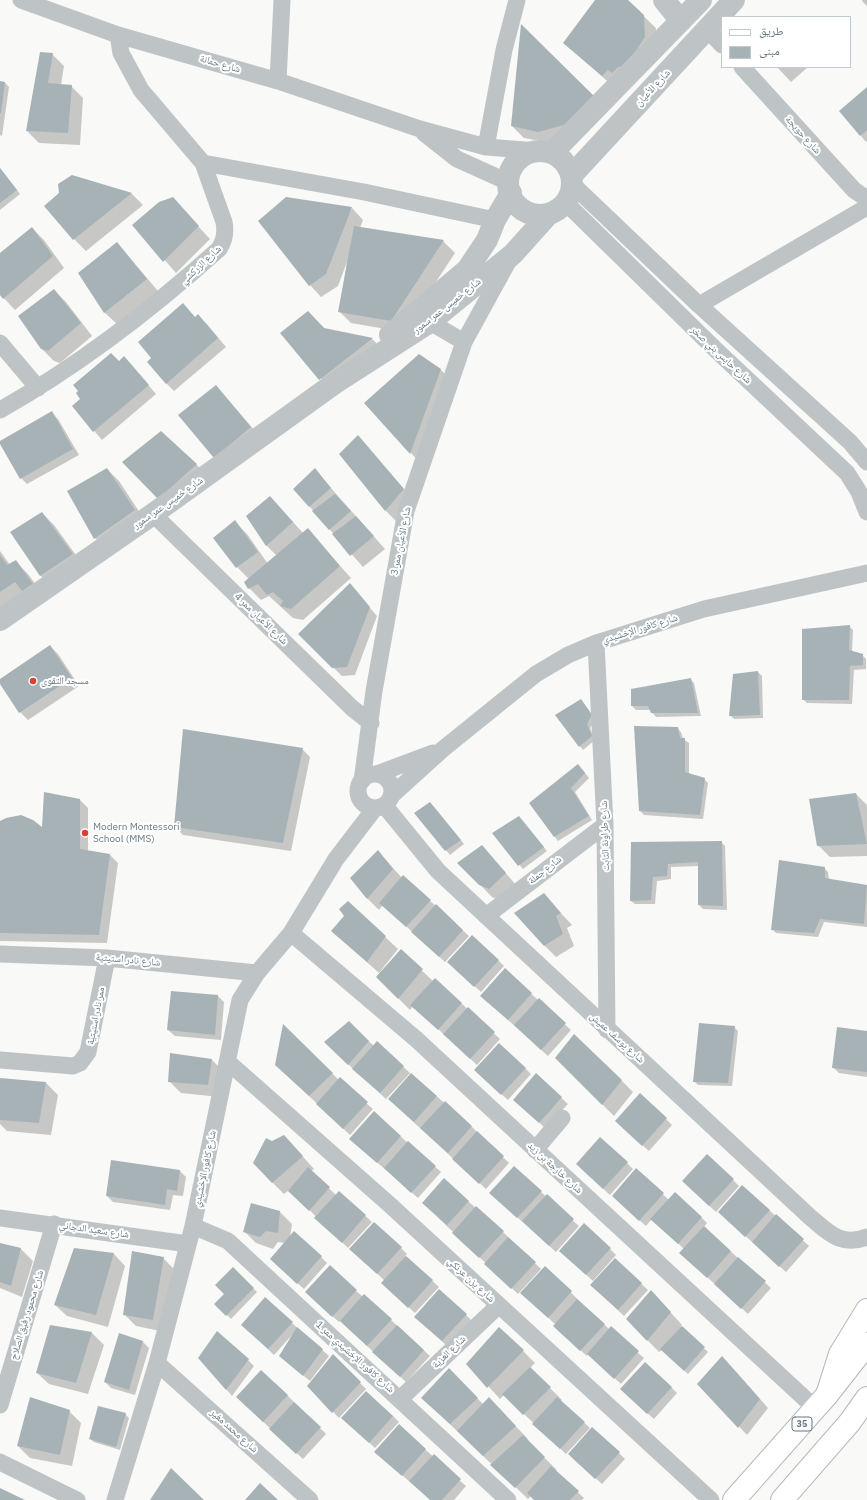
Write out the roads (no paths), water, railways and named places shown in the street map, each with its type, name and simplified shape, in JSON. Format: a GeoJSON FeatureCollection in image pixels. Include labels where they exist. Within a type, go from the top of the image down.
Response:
{"type":"FeatureCollection","features":[{"type":"Feature","properties":{"kind":"main road"},"geometry":{"type":"LineString","coordinates":[[821,1402],[840,1354],[867,1310]]}},
{"type":"Feature","properties":{"kind":"main road","name":"35"},"geometry":{"type":"LineString","coordinates":[[734,1500],[821,1402],[867,1344]]}},
{"type":"Feature","properties":{"kind":"main road"},"geometry":{"type":"LineString","coordinates":[[782,1500],[858,1417],[867,1398]]}},
{"type":"Feature","properties":{"kind":"street","name":"شارع حمانة"},"geometry":{"type":"LineString","coordinates":[[21,0],[118,35],[278,81],[420,129],[486,147],[545,152]]}},
{"type":"Feature","properties":{"kind":"street"},"geometry":{"type":"LineString","coordinates":[[278,81],[282,0]]}},
{"type":"Feature","properties":{"kind":"street"},"geometry":{"type":"LineString","coordinates":[[486,147],[504,50],[517,0]]}},
{"type":"Feature","properties":{"kind":"street"},"geometry":{"type":"LineString","coordinates":[[664,0],[681,21]]}},
{"type":"Feature","properties":{"kind":"street"},"geometry":{"type":"LineString","coordinates":[[545,152],[701,0]]}},
{"type":"Feature","properties":{"kind":"street","name":"شارع الأعيان"},"geometry":{"type":"LineString","coordinates":[[565,195],[734,0]]}},
{"type":"Feature","properties":{"kind":"street"},"geometry":{"type":"LineString","coordinates":[[708,30],[721,45]]}},
{"type":"Feature","properties":{"kind":"street","name":"شارع الزركشي"},"geometry":{"type":"LineString","coordinates":[[0,410],[38,388],[116,335],[178,286],[219,249],[225,236],[224,222],[203,163],[141,90],[121,53],[118,35]]}},
{"type":"Feature","properties":{"kind":"street","name":"شارع حويجة"},"geometry":{"type":"LineString","coordinates":[[743,68],[854,190],[867,199]]}},
{"type":"Feature","properties":{"kind":"street","name":"شارع حمانة"},"geometry":{"type":"LineString","coordinates":[[420,129],[457,159],[509,187]]}},
{"type":"Feature","properties":{"kind":"street"},"geometry":{"type":"LineString","coordinates":[[545,152],[561,158],[567,166],[565,195],[529,214],[520,209],[513,201],[509,187],[510,172],[520,157],[545,152]]}},
{"type":"Feature","properties":{"kind":"street"},"geometry":{"type":"LineString","coordinates":[[203,163],[364,192],[495,220]]}},
{"type":"Feature","properties":{"kind":"street","name":"شارع خميس عمر سمور"},"geometry":{"type":"LineString","coordinates":[[335,383],[428,301],[467,270],[487,240],[509,187]]}},
{"type":"Feature","properties":{"kind":"street"},"geometry":{"type":"LineString","coordinates":[[565,195],[699,305],[850,442],[867,462]]}},
{"type":"Feature","properties":{"kind":"street","name":"شارع خميس عمر سمور"},"geometry":{"type":"LineString","coordinates":[[0,620],[153,514],[335,383],[430,322],[513,254],[565,195]]}},
{"type":"Feature","properties":{"kind":"street","name":"شارع حابس بني صخر"},"geometry":{"type":"LineString","coordinates":[[565,195],[716,350],[848,473],[859,492],[867,512]]}},
{"type":"Feature","properties":{"kind":"street"},"geometry":{"type":"LineString","coordinates":[[699,305],[867,207]]}},
{"type":"Feature","properties":{"kind":"street","name":"شارع الأعيان ممر 3"},"geometry":{"type":"LineString","coordinates":[[378,803],[358,792],[371,776],[370,723],[374,691],[406,510],[464,342],[513,254]]}},
{"type":"Feature","properties":{"kind":"street"},"geometry":{"type":"LineString","coordinates":[[430,322],[464,342]]}},
{"type":"Feature","properties":{"kind":"street"},"geometry":{"type":"LineString","coordinates":[[0,343],[38,388]]}},
{"type":"Feature","properties":{"kind":"street","name":"شارع الأعيان ممر 4"},"geometry":{"type":"LineString","coordinates":[[153,514],[352,708],[370,723]]}},
{"type":"Feature","properties":{"kind":"street","name":"شارع كافور الإخشيدي"},"geometry":{"type":"LineString","coordinates":[[115,1500],[157,1363],[193,1226],[240,1000],[257,973],[291,933],[336,859],[378,803],[536,674],[568,655],[596,643],[704,609],[867,573]]}},
{"type":"Feature","properties":{"kind":"street","name":"شارع طراونة الثابت"},"geometry":{"type":"LineString","coordinates":[[596,643],[605,825],[607,1030]]}},
{"type":"Feature","properties":{"kind":"street","name":"شارع كافور الإخشيدي"},"geometry":{"type":"LineString","coordinates":[[371,776],[443,749]]}},
{"type":"Feature","properties":{"kind":"street"},"geometry":{"type":"LineString","coordinates":[[371,776],[384,777],[389,782],[392,789],[378,803]]}},
{"type":"Feature","properties":{"kind":"street","name":"شارع يوسف عميش"},"geometry":{"type":"LineString","coordinates":[[378,803],[438,871],[607,1030],[825,1230],[839,1239],[849,1242],[867,1237]]}},
{"type":"Feature","properties":{"kind":"street","name":"شارع جملة"},"geometry":{"type":"LineString","coordinates":[[486,916],[605,825]]}},
{"type":"Feature","properties":{"kind":"street","name":"شارع خارجة بن زيد"},"geometry":{"type":"LineString","coordinates":[[291,933],[416,1039],[535,1150],[821,1402]]}},
{"type":"Feature","properties":{"kind":"street","name":"شارع نادر استيتية"},"geometry":{"type":"LineString","coordinates":[[0,954],[11,953],[107,958],[257,973]]}},
{"type":"Feature","properties":{"kind":"street","name":"ممر نادر استيتية"},"geometry":{"type":"LineString","coordinates":[[0,1060],[65,1067],[80,1063],[88,1052],[107,958]]}},
{"type":"Feature","properties":{"kind":"street","name":"شارع يزن عرنكي"},"geometry":{"type":"LineString","coordinates":[[228,1062],[390,1205],[498,1306],[711,1500]]}},
{"type":"Feature","properties":{"kind":"street"},"geometry":{"type":"LineString","coordinates":[[535,1150],[562,1118]]}},
{"type":"Feature","properties":{"kind":"street","name":"شارع سعيد الدجاني"},"geometry":{"type":"LineString","coordinates":[[0,1218],[54,1224],[188,1244]]}},
{"type":"Feature","properties":{"kind":"street","name":"شارع محمود رفيق الصلاح"},"geometry":{"type":"LineString","coordinates":[[0,1405],[54,1224]]}},
{"type":"Feature","properties":{"kind":"street","name":"شارع كافور الإخشيدي ممر 1"},"geometry":{"type":"LineString","coordinates":[[193,1226],[228,1241],[508,1500]]}},
{"type":"Feature","properties":{"kind":"street","name":"شارع العزية"},"geometry":{"type":"LineString","coordinates":[[400,1399],[498,1306]]}},
{"type":"Feature","properties":{"kind":"street","name":"شارع محمد مغير"},"geometry":{"type":"LineString","coordinates":[[157,1363],[310,1500]]}},
{"type":"Feature","properties":{"kind":"street"},"geometry":{"type":"LineString","coordinates":[[0,1462],[77,1500]]}},
{"type":"Feature","properties":{"kind":"place","name":"مسجد التقوى"},"geometry":{"type":"Point","coordinates":[33,681]}},
{"type":"Feature","properties":{"kind":"place","name":"Modern Montessori School (MMS)"},"geometry":{"type":"Point","coordinates":[85,833]}}]}
